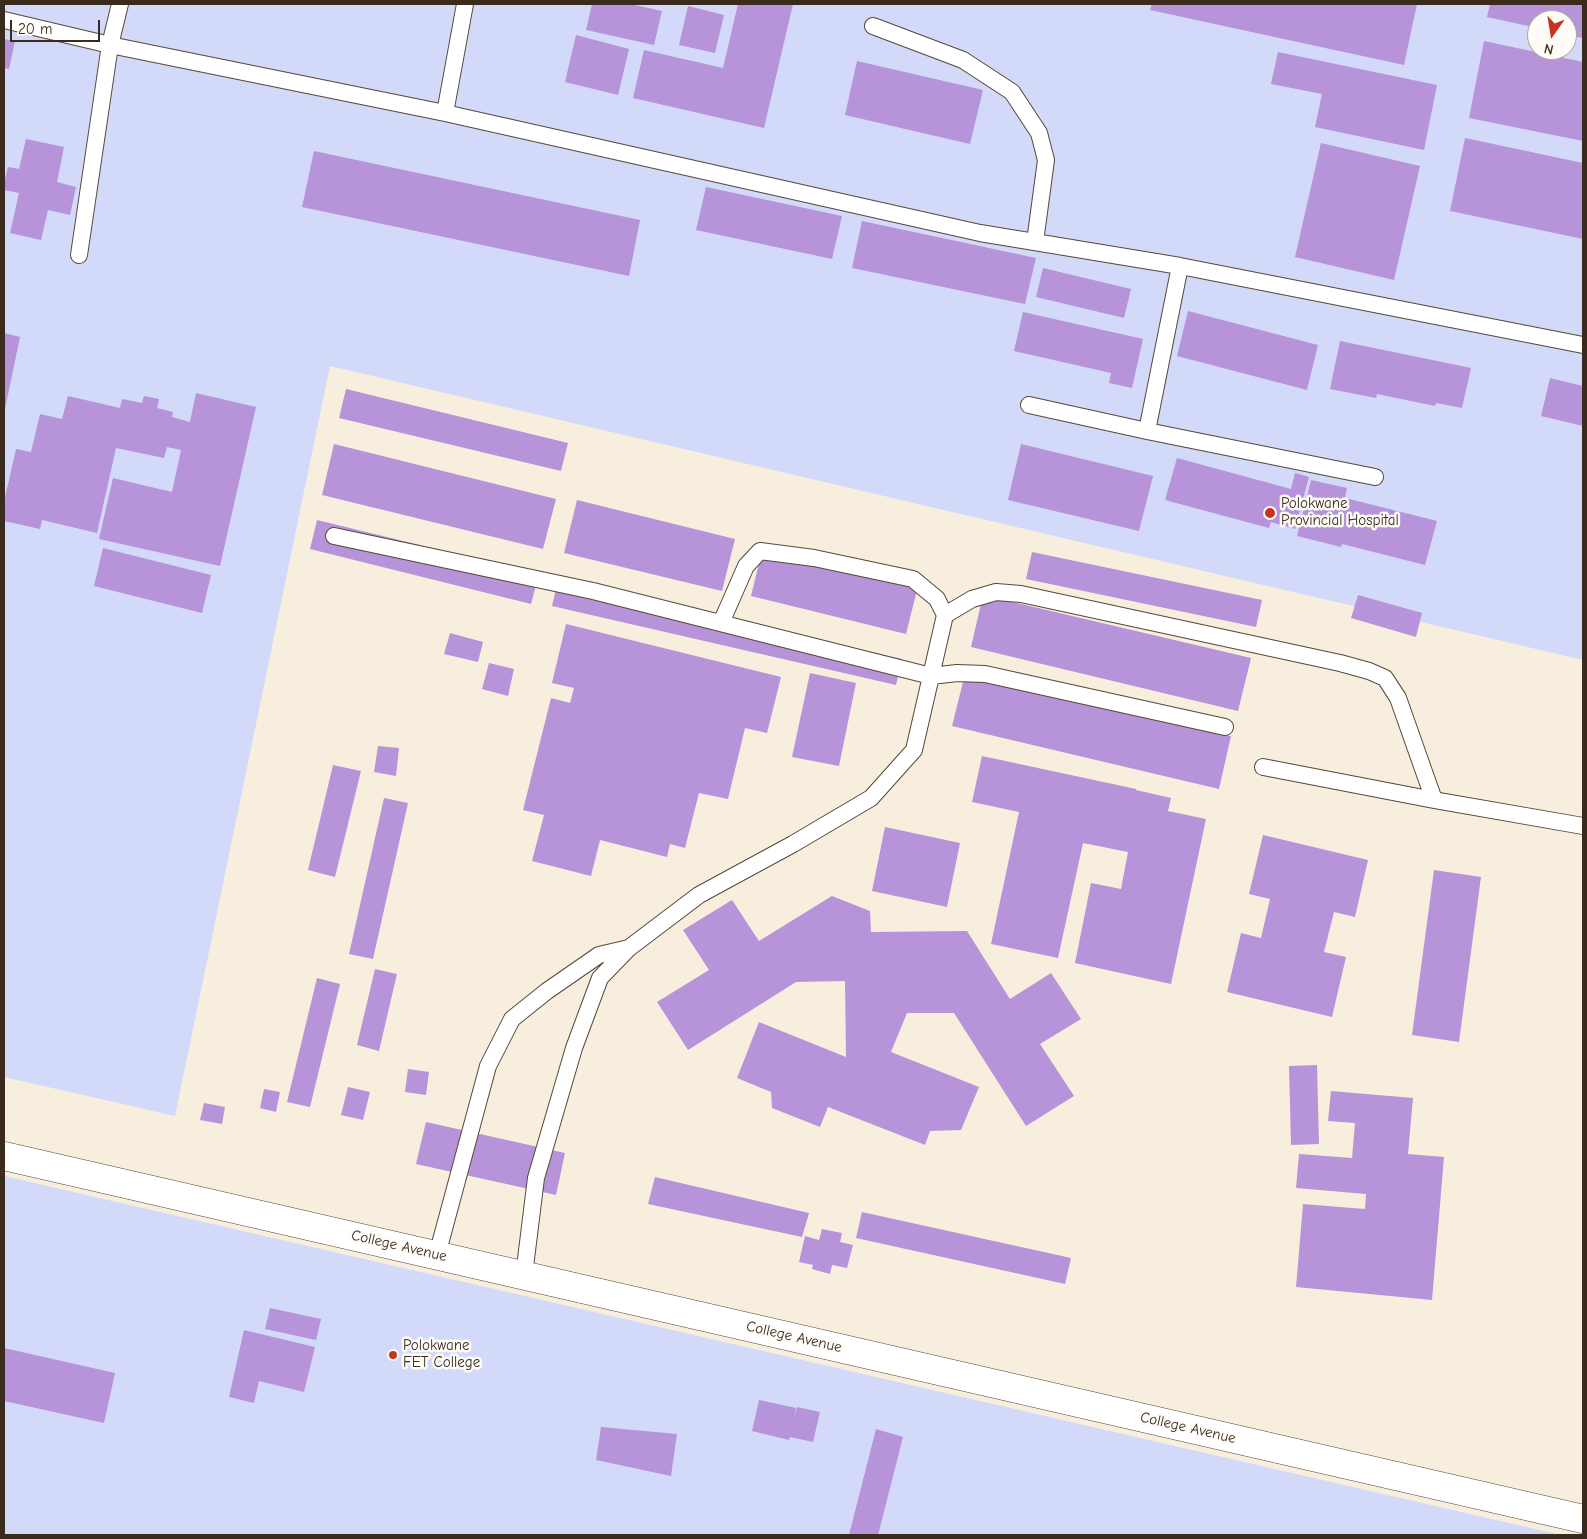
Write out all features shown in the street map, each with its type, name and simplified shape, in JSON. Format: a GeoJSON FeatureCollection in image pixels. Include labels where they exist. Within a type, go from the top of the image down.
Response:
{"type":"FeatureCollection","features":[{"type":"Feature","properties":{"kind":"street","name":"College Avenue"},"geometry":{"type":"LineString","coordinates":[[4,1156],[1583,1519]]}},
{"type":"Feature","properties":{"kind":"lane"},"geometry":{"type":"LineString","coordinates":[[78,256],[110,45],[120,4]]}},
{"type":"Feature","properties":{"kind":"lane"},"geometry":{"type":"LineString","coordinates":[[445,113],[465,4]]}},
{"type":"Feature","properties":{"kind":"lane"},"geometry":{"type":"LineString","coordinates":[[4,20],[110,45],[445,113],[971,231],[1180,266],[1583,345]]}},
{"type":"Feature","properties":{"kind":"lane"},"geometry":{"type":"LineString","coordinates":[[873,26],[963,60],[1012,92],[1039,133],[1046,160],[1035,242]]}},
{"type":"Feature","properties":{"kind":"lane"},"geometry":{"type":"LineString","coordinates":[[1147,431],[1180,266]]}},
{"type":"Feature","properties":{"kind":"lane"},"geometry":{"type":"LineString","coordinates":[[1029,405],[1375,477]]}},
{"type":"Feature","properties":{"kind":"lane"},"geometry":{"type":"LineString","coordinates":[[334,536],[593,591],[931,676],[957,673],[985,674],[1225,727]]}},
{"type":"Feature","properties":{"kind":"lane"},"geometry":{"type":"LineString","coordinates":[[524,1275],[536,1178],[574,1048],[600,978],[629,948],[699,894],[793,844],[871,798],[914,750],[945,615],[937,599],[913,580],[814,558],[760,551],[746,566],[721,623]]}},
{"type":"Feature","properties":{"kind":"lane"},"geometry":{"type":"LineString","coordinates":[[945,615],[972,599],[996,592],[1021,594],[1330,660],[1369,671],[1385,678],[1398,698],[1434,800]]}},
{"type":"Feature","properties":{"kind":"lane"},"geometry":{"type":"LineString","coordinates":[[1263,767],[1583,826]]}},
{"type":"Feature","properties":{"kind":"lane"},"geometry":{"type":"LineString","coordinates":[[437,1255],[488,1066],[512,1019],[547,991],[599,955],[629,948]]}},
{"type":"Feature","properties":{"kind":"shaded area","name":"Polokwane Provincial Hospital"},"geometry":{"type":"Polygon","coordinates":[[[4,4],[1583,4],[1583,660],[330,366],[175,1116],[4,1077],[4,4]]]}},
{"type":"Feature","properties":{"kind":"shaded area","name":"Polokwane FET College"},"geometry":{"type":"Polygon","coordinates":[[[4,1176],[1561,1535],[4,1535],[4,1176]]]}},
{"type":"Feature","properties":{"kind":"building"},"geometry":{"type":"Polygon","coordinates":[[[592,4],[630,4],[662,11],[654,45],[586,30],[592,4]]]}},
{"type":"Feature","properties":{"kind":"building"},"geometry":{"type":"Polygon","coordinates":[[[738,4],[793,4],[764,128],[633,98],[644,50],[723,68],[738,4]]]}},
{"type":"Feature","properties":{"kind":"building"},"geometry":{"type":"Polygon","coordinates":[[[1152,4],[1417,4],[1404,65],[1150,10],[1152,4]]]}},
{"type":"Feature","properties":{"kind":"building"},"geometry":{"type":"Polygon","coordinates":[[[1490,4],[1583,4],[1583,38],[1577,37],[1577,10],[1527,10],[1527,26],[1487,17],[1490,4]]]}},
{"type":"Feature","properties":{"kind":"building"},"geometry":{"type":"Polygon","coordinates":[[[688,6],[724,15],[715,53],[679,45],[688,6]]]}},
{"type":"Feature","properties":{"kind":"building"},"geometry":{"type":"Polygon","coordinates":[[[576,35],[629,49],[618,95],[565,82],[576,35]]]}},
{"type":"Feature","properties":{"kind":"building"},"geometry":{"type":"Polygon","coordinates":[[[4,39],[15,41],[9,69],[4,68],[4,39]]]}},
{"type":"Feature","properties":{"kind":"building"},"geometry":{"type":"Polygon","coordinates":[[[1484,41],[1527,50],[1527,60],[1574,60],[1583,62],[1583,141],[1469,118],[1484,41]]]}},
{"type":"Feature","properties":{"kind":"building"},"geometry":{"type":"Polygon","coordinates":[[[1278,52],[1437,85],[1424,150],[1315,127],[1322,94],[1271,84],[1278,52]]]}},
{"type":"Feature","properties":{"kind":"building"},"geometry":{"type":"Polygon","coordinates":[[[857,61],[983,90],[970,144],[845,115],[857,61]]]}},
{"type":"Feature","properties":{"kind":"building"},"geometry":{"type":"Polygon","coordinates":[[[1465,138],[1583,163],[1583,239],[1450,211],[1465,138]]]}},
{"type":"Feature","properties":{"kind":"building"},"geometry":{"type":"Polygon","coordinates":[[[26,139],[64,147],[57,182],[76,187],[70,215],[48,210],[41,240],[10,233],[19,193],[4,190],[4,183],[8,167],[19,169],[26,139]]]}},
{"type":"Feature","properties":{"kind":"building"},"geometry":{"type":"Polygon","coordinates":[[[1321,143],[1420,166],[1394,280],[1295,257],[1321,143]]]}},
{"type":"Feature","properties":{"kind":"building"},"geometry":{"type":"Polygon","coordinates":[[[314,151],[640,220],[629,276],[302,207],[314,151]]]}},
{"type":"Feature","properties":{"kind":"building"},"geometry":{"type":"Polygon","coordinates":[[[706,187],[842,216],[832,259],[696,230],[706,187]]]}},
{"type":"Feature","properties":{"kind":"building"},"geometry":{"type":"Polygon","coordinates":[[[862,221],[1036,258],[1025,304],[852,268],[862,221]]]}},
{"type":"Feature","properties":{"kind":"building"},"geometry":{"type":"Polygon","coordinates":[[[1043,268],[1131,289],[1124,318],[1036,297],[1043,268]]]}},
{"type":"Feature","properties":{"kind":"building"},"geometry":{"type":"Polygon","coordinates":[[[1188,311],[1318,345],[1307,390],[1177,356],[1188,311]]]}},
{"type":"Feature","properties":{"kind":"building"},"geometry":{"type":"Polygon","coordinates":[[[1023,312],[1143,339],[1132,388],[1109,383],[1111,373],[1014,351],[1023,312]]]}},
{"type":"Feature","properties":{"kind":"building"},"geometry":{"type":"Polygon","coordinates":[[[4,333],[20,337],[5,409],[4,408],[4,333]]]}},
{"type":"Feature","properties":{"kind":"building"},"geometry":{"type":"Polygon","coordinates":[[[1340,341],[1471,368],[1462,408],[1436,403],[1435,406],[1377,394],[1376,398],[1330,389],[1340,341]]]}},
{"type":"Feature","properties":{"kind":"building"},"geometry":{"type":"Polygon","coordinates":[[[1550,378],[1583,386],[1583,426],[1541,416],[1550,378]]]}},
{"type":"Feature","properties":{"kind":"building"},"geometry":{"type":"Polygon","coordinates":[[[346,389],[568,443],[561,471],[339,418],[346,389]]]}},
{"type":"Feature","properties":{"kind":"building"},"geometry":{"type":"Polygon","coordinates":[[[196,393],[256,407],[220,566],[99,539],[113,478],[172,492],[181,450],[167,447],[164,458],[116,448],[97,533],[42,520],[40,529],[4,521],[4,502],[16,449],[31,452],[40,414],[62,419],[68,396],[120,408],[122,399],[142,403],[144,396],[159,399],[157,408],[173,412],[172,417],[190,422],[196,393]]]}},
{"type":"Feature","properties":{"kind":"building"},"geometry":{"type":"Polygon","coordinates":[[[334,444],[556,499],[543,549],[322,495],[334,444]]]}},
{"type":"Feature","properties":{"kind":"building"},"geometry":{"type":"Polygon","coordinates":[[[1021,444],[1153,476],[1139,531],[1008,500],[1021,444]]]}},
{"type":"Feature","properties":{"kind":"building"},"geometry":{"type":"Polygon","coordinates":[[[1177,458],[1291,489],[1295,473],[1309,477],[1295,529],[1271,522],[1269,528],[1165,500],[1177,458]]]}},
{"type":"Feature","properties":{"kind":"building"},"geometry":{"type":"Polygon","coordinates":[[[1311,480],[1347,488],[1345,498],[1437,521],[1425,565],[1342,544],[1341,547],[1297,536],[1311,480]]]}},
{"type":"Feature","properties":{"kind":"building"},"geometry":{"type":"Polygon","coordinates":[[[577,500],[735,539],[722,591],[564,553],[577,500]]]}},
{"type":"Feature","properties":{"kind":"building"},"geometry":{"type":"Polygon","coordinates":[[[317,520],[539,574],[531,604],[310,549],[317,520]]]}},
{"type":"Feature","properties":{"kind":"building"},"geometry":{"type":"Polygon","coordinates":[[[764,543],[919,582],[906,634],[751,596],[764,543]]]}},
{"type":"Feature","properties":{"kind":"building"},"geometry":{"type":"Polygon","coordinates":[[[103,548],[211,575],[202,613],[94,586],[103,548]]]}},
{"type":"Feature","properties":{"kind":"building"},"geometry":{"type":"Polygon","coordinates":[[[1032,552],[1262,600],[1256,627],[1026,579],[1032,552]]]}},
{"type":"Feature","properties":{"kind":"building"},"geometry":{"type":"Polygon","coordinates":[[[558,580],[902,659],[896,685],[552,606],[558,580]]]}},
{"type":"Feature","properties":{"kind":"building"},"geometry":{"type":"Polygon","coordinates":[[[983,595],[1251,658],[1238,711],[971,647],[983,595]]]}},
{"type":"Feature","properties":{"kind":"building"},"geometry":{"type":"Polygon","coordinates":[[[1358,595],[1422,613],[1416,637],[1351,618],[1358,595]]]}},
{"type":"Feature","properties":{"kind":"building"},"geometry":{"type":"Polygon","coordinates":[[[566,624],[781,677],[767,733],[745,728],[728,799],[699,793],[685,848],[670,844],[667,857],[600,840],[591,876],[532,861],[544,815],[523,810],[551,698],[570,703],[574,688],[552,683],[566,624]]]}},
{"type":"Feature","properties":{"kind":"building"},"geometry":{"type":"Polygon","coordinates":[[[450,633],[483,642],[478,662],[444,654],[450,633]]]}},
{"type":"Feature","properties":{"kind":"building"},"geometry":{"type":"Polygon","coordinates":[[[489,663],[514,669],[508,696],[482,689],[489,663]]]}},
{"type":"Feature","properties":{"kind":"building"},"geometry":{"type":"Polygon","coordinates":[[[810,673],[856,683],[839,766],[792,757],[810,673]]]}},
{"type":"Feature","properties":{"kind":"building"},"geometry":{"type":"Polygon","coordinates":[[[965,674],[1231,736],[1219,789],[952,726],[965,674]]]}},
{"type":"Feature","properties":{"kind":"building"},"geometry":{"type":"Polygon","coordinates":[[[378,746],[399,748],[396,776],[374,772],[378,746]]]}},
{"type":"Feature","properties":{"kind":"building"},"geometry":{"type":"Polygon","coordinates":[[[982,756],[1171,798],[1168,811],[1206,819],[1171,984],[1075,963],[1091,883],[1121,889],[1128,852],[1083,843],[1058,958],[991,944],[1019,812],[972,802],[982,756]]]}},
{"type":"Feature","properties":{"kind":"building"},"geometry":{"type":"Polygon","coordinates":[[[333,765],[361,771],[335,877],[308,870],[333,765]]]}},
{"type":"Feature","properties":{"kind":"building"},"geometry":{"type":"Polygon","coordinates":[[[384,798],[408,803],[373,959],[349,954],[384,798]]]}},
{"type":"Feature","properties":{"kind":"building"},"geometry":{"type":"Polygon","coordinates":[[[885,827],[960,843],[947,907],[872,891],[885,827]]]}},
{"type":"Feature","properties":{"kind":"building"},"geometry":{"type":"Polygon","coordinates":[[[1263,835],[1368,860],[1355,917],[1334,912],[1324,952],[1346,957],[1332,1017],[1227,992],[1241,933],[1261,938],[1270,899],[1249,894],[1263,835]]]}},
{"type":"Feature","properties":{"kind":"building"},"geometry":{"type":"Polygon","coordinates":[[[1434,870],[1481,877],[1459,1042],[1412,1035],[1434,870]]]}},
{"type":"Feature","properties":{"kind":"building"},"geometry":{"type":"Polygon","coordinates":[[[832,896],[870,911],[871,932],[967,931],[1010,999],[1051,973],[1081,1019],[1040,1044],[1074,1096],[1026,1126],[954,1013],[907,1013],[891,1052],[979,1087],[961,1130],[930,1131],[925,1145],[828,1107],[820,1127],[772,1108],[771,1092],[737,1078],[759,1022],[846,1057],[845,981],[796,982],[688,1050],[657,1002],[709,970],[683,930],[732,900],[759,941],[832,896]]]}},
{"type":"Feature","properties":{"kind":"building"},"geometry":{"type":"Polygon","coordinates":[[[375,969],[397,974],[379,1051],[357,1045],[375,969]]]}},
{"type":"Feature","properties":{"kind":"building"},"geometry":{"type":"Polygon","coordinates":[[[317,978],[340,984],[310,1107],[287,1102],[317,978]]]}},
{"type":"Feature","properties":{"kind":"building"},"geometry":{"type":"Polygon","coordinates":[[[1317,1065],[1319,1144],[1291,1145],[1289,1066],[1317,1065]]]}},
{"type":"Feature","properties":{"kind":"building"},"geometry":{"type":"Polygon","coordinates":[[[408,1069],[429,1072],[426,1095],[405,1092],[408,1069]]]}},
{"type":"Feature","properties":{"kind":"building"},"geometry":{"type":"Polygon","coordinates":[[[348,1087],[370,1092],[363,1120],[341,1115],[348,1087]]]}},
{"type":"Feature","properties":{"kind":"building"},"geometry":{"type":"Polygon","coordinates":[[[264,1089],[280,1092],[276,1112],[260,1108],[264,1089]]]}},
{"type":"Feature","properties":{"kind":"building"},"geometry":{"type":"Polygon","coordinates":[[[1331,1091],[1413,1098],[1408,1154],[1444,1157],[1432,1300],[1296,1287],[1303,1204],[1365,1209],[1366,1194],[1296,1188],[1299,1154],[1352,1158],[1355,1123],[1328,1121],[1331,1091]]]}},
{"type":"Feature","properties":{"kind":"building"},"geometry":{"type":"Polygon","coordinates":[[[204,1103],[225,1107],[222,1124],[200,1120],[204,1103]]]}},
{"type":"Feature","properties":{"kind":"building"},"geometry":{"type":"Polygon","coordinates":[[[426,1122],[565,1153],[556,1195],[416,1164],[426,1122]]]}},
{"type":"Feature","properties":{"kind":"building"},"geometry":{"type":"Polygon","coordinates":[[[655,1177],[809,1213],[802,1237],[648,1204],[655,1177]]]}},
{"type":"Feature","properties":{"kind":"building"},"geometry":{"type":"Polygon","coordinates":[[[862,1212],[1071,1258],[1065,1284],[856,1238],[862,1212]]]}},
{"type":"Feature","properties":{"kind":"building"},"geometry":{"type":"Polygon","coordinates":[[[822,1229],[842,1233],[840,1242],[853,1245],[847,1268],[832,1265],[830,1274],[812,1269],[813,1265],[799,1262],[805,1236],[819,1240],[822,1229]]]}},
{"type":"Feature","properties":{"kind":"building"},"geometry":{"type":"Polygon","coordinates":[[[270,1308],[321,1319],[316,1340],[265,1329],[270,1308]]]}},
{"type":"Feature","properties":{"kind":"building"},"geometry":{"type":"Polygon","coordinates":[[[244,1330],[315,1347],[304,1392],[259,1381],[254,1403],[229,1397],[244,1330]]]}},
{"type":"Feature","properties":{"kind":"building"},"geometry":{"type":"Polygon","coordinates":[[[4,1348],[115,1373],[104,1423],[4,1401],[4,1348]]]}},
{"type":"Feature","properties":{"kind":"building"},"geometry":{"type":"Polygon","coordinates":[[[759,1400],[796,1408],[794,1419],[797,1407],[820,1412],[813,1442],[790,1437],[789,1440],[752,1431],[759,1400]]]}},
{"type":"Feature","properties":{"kind":"building"},"geometry":{"type":"Polygon","coordinates":[[[601,1427],[677,1434],[671,1476],[596,1460],[601,1427]]]}},
{"type":"Feature","properties":{"kind":"building"},"geometry":{"type":"Polygon","coordinates":[[[876,1429],[903,1437],[878,1535],[849,1535],[876,1429]]]}},
{"type":"Feature","properties":{"kind":"place","name":"Polokwane Provincial Hospital"},"geometry":{"type":"Point","coordinates":[1270,513]}},
{"type":"Feature","properties":{"kind":"place","name":"Polokwane FET College"},"geometry":{"type":"Point","coordinates":[393,1355]}}]}
